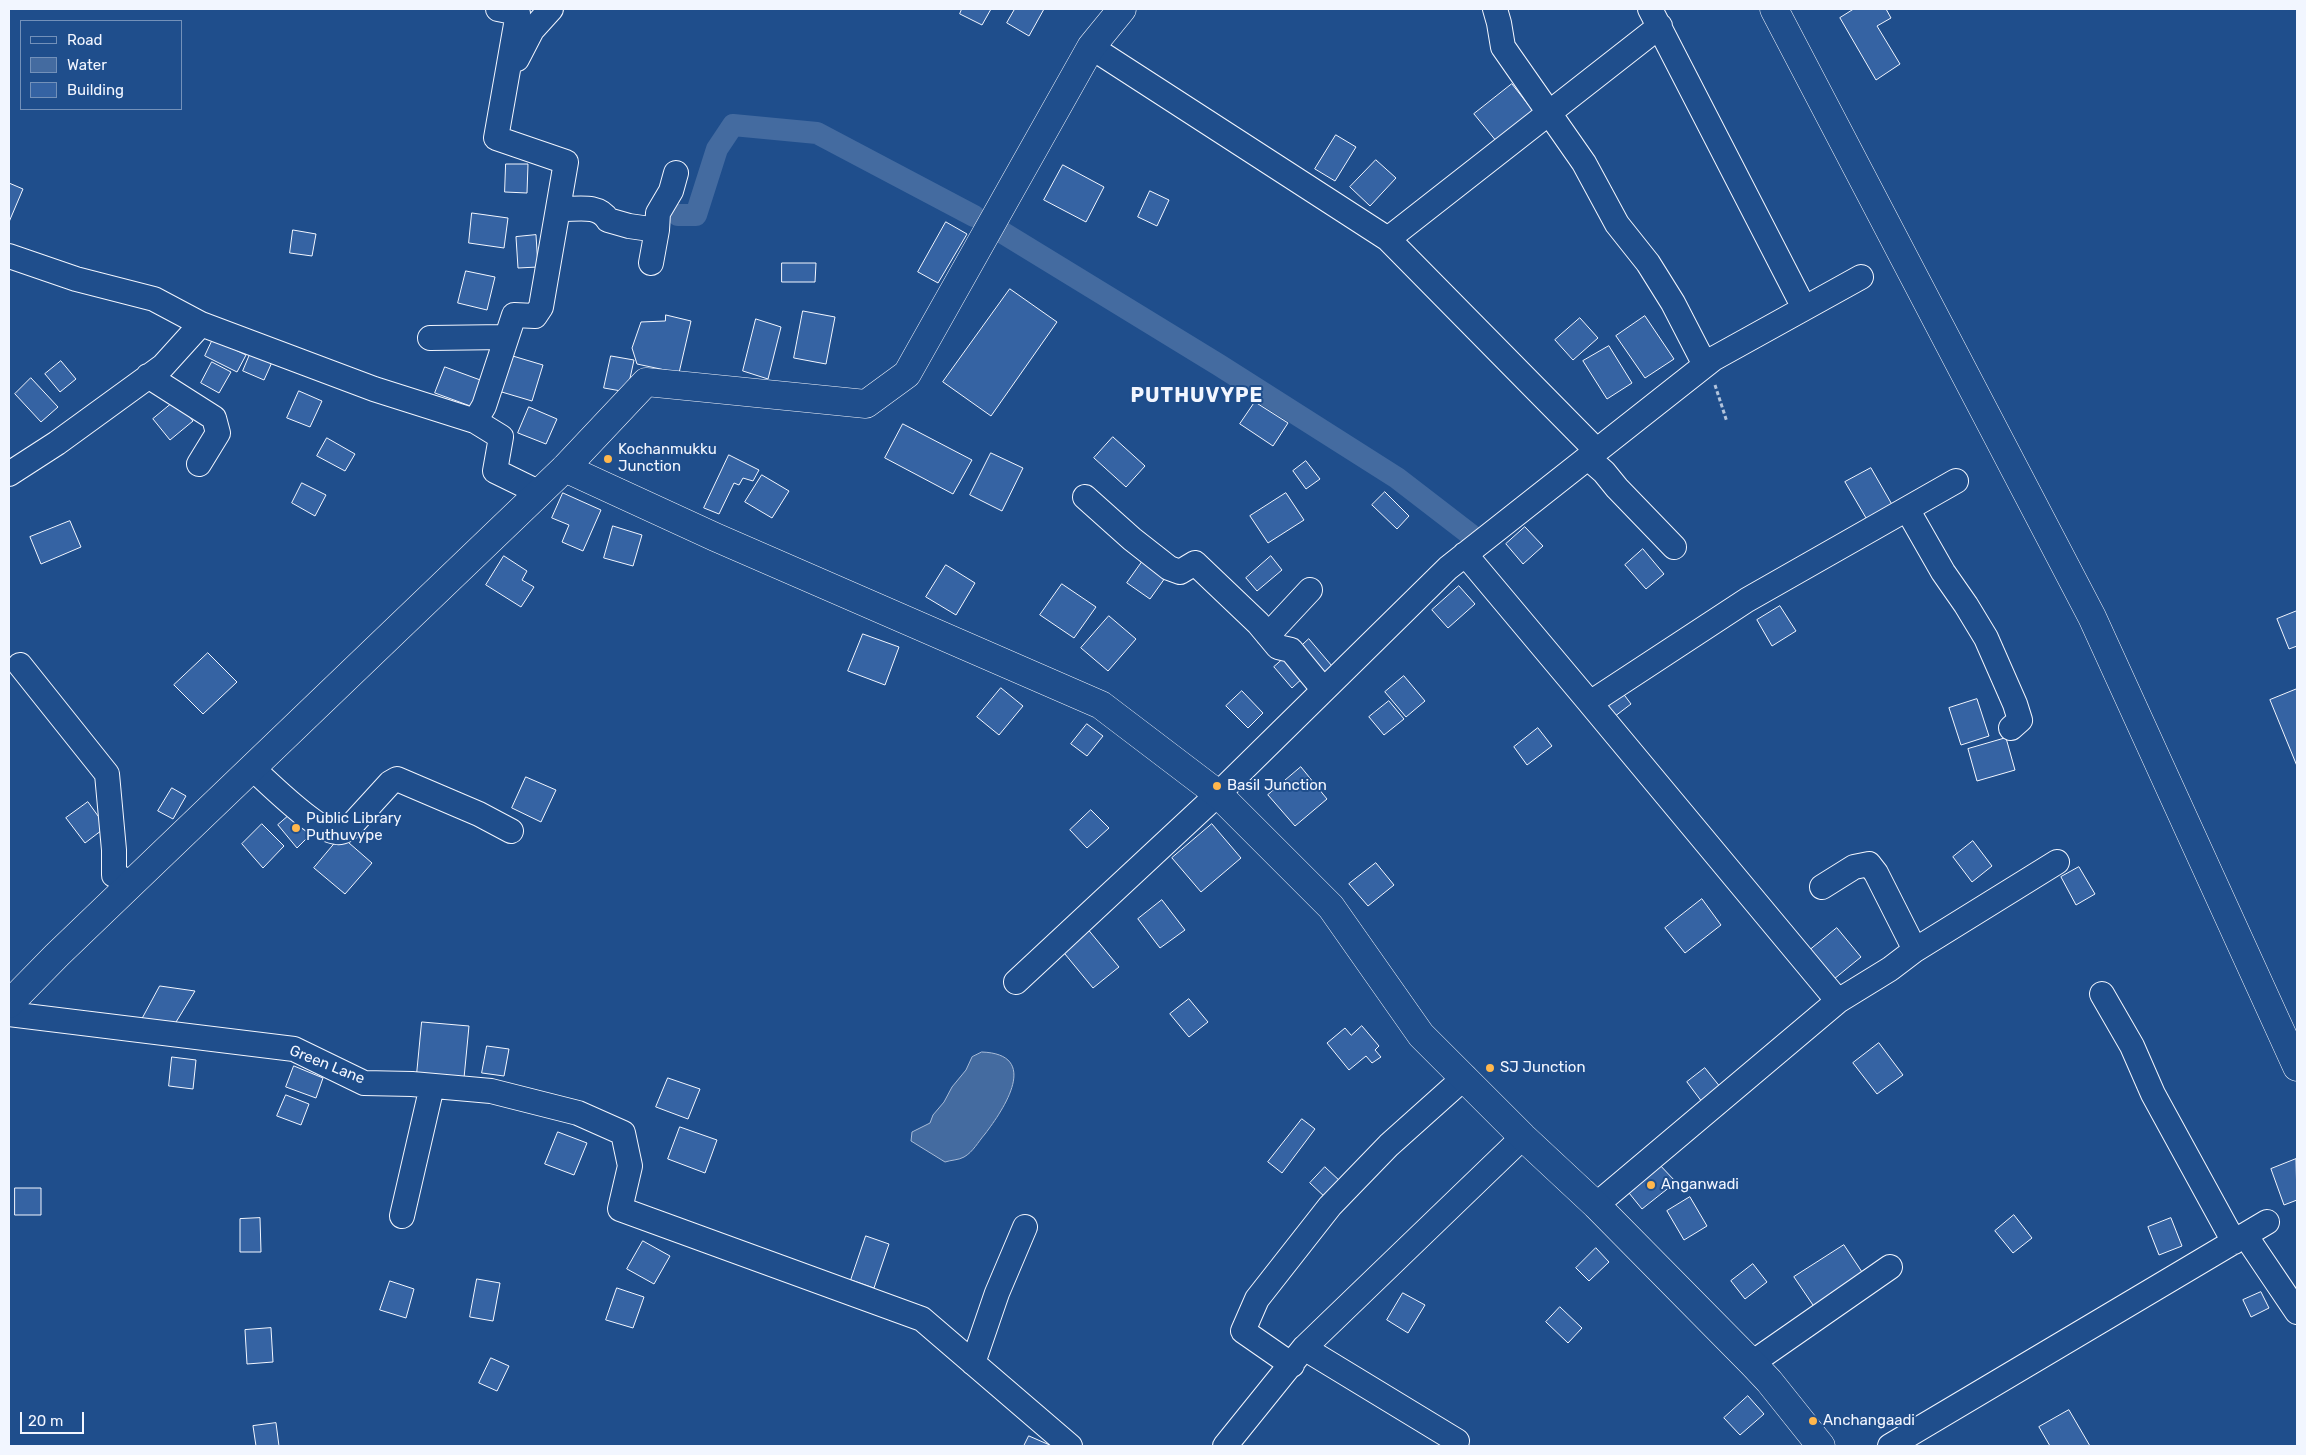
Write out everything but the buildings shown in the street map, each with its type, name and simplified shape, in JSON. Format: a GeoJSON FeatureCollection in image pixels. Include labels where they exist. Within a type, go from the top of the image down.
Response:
{"type":"FeatureCollection","features":[{"type":"Feature","properties":{"kind":"main road"},"geometry":{"type":"LineString","coordinates":[[9,1004],[132,883],[540,493],[646,382],[866,404],[907,374],[1091,47],[1122,9]]}},
{"type":"Feature","properties":{"kind":"main road"},"geometry":{"type":"LineString","coordinates":[[1774,9],[2092,616],[2297,1067]]}},
{"type":"Feature","properties":{"kind":"main road"},"geometry":{"type":"LineString","coordinates":[[565,468],[715,536],[1101,705],[1218,794],[1331,907],[1421,1035],[1523,1137],[1596,1204],[1752,1363],[1769,1381],[1813,1444]]}},
{"type":"Feature","properties":{"kind":"street"},"geometry":{"type":"LineString","coordinates":[[475,421],[484,406],[514,316],[535,316],[541,307],[566,162],[496,138],[518,13],[498,9]]}},
{"type":"Feature","properties":{"kind":"street"},"geometry":{"type":"LineString","coordinates":[[506,78],[532,30],[551,9]]}},
{"type":"Feature","properties":{"kind":"street"},"geometry":{"type":"LineString","coordinates":[[1495,9],[1503,48],[1584,163],[1617,224],[1658,278],[1706,365]]}},
{"type":"Feature","properties":{"kind":"street"},"geometry":{"type":"LineString","coordinates":[[1388,239],[1549,113],[1655,17],[1804,308]]}},
{"type":"Feature","properties":{"kind":"street"},"geometry":{"type":"LineString","coordinates":[[1091,47],[1388,239],[1593,454],[1617,488],[1674,547]]}},
{"type":"Feature","properties":{"kind":"street"},"geometry":{"type":"LineString","coordinates":[[651,263],[659,218],[671,190],[674,177]]}},
{"type":"Feature","properties":{"kind":"street"},"geometry":{"type":"LineString","coordinates":[[558,208],[596,209],[605,215],[608,220],[629,226],[659,218]]}},
{"type":"Feature","properties":{"kind":"street"},"geometry":{"type":"LineString","coordinates":[[9,256],[76,279],[154,299],[201,324],[374,389],[475,421],[501,437],[495,471],[540,493]]}},
{"type":"Feature","properties":{"kind":"street"},"geometry":{"type":"LineString","coordinates":[[1016,982],[1218,794],[1323,689],[1465,554],[1706,365],[1860,277]]}},
{"type":"Feature","properties":{"kind":"street"},"geometry":{"type":"LineString","coordinates":[[9,474],[56,443],[163,366],[201,324]]}},
{"type":"Feature","properties":{"kind":"street"},"geometry":{"type":"LineString","coordinates":[[430,338],[506,337]]}},
{"type":"Feature","properties":{"kind":"street"},"geometry":{"type":"LineString","coordinates":[[148,376],[214,418],[218,433],[199,464]]}},
{"type":"Feature","properties":{"kind":"street"},"geometry":{"type":"LineString","coordinates":[[1590,702],[1747,600],[1956,481]]}},
{"type":"Feature","properties":{"kind":"street"},"geometry":{"type":"LineString","coordinates":[[1085,497],[1132,539],[1169,568],[1180,572],[1195,562],[1268,634],[1278,647],[1290,650],[1323,689]]}},
{"type":"Feature","properties":{"kind":"street"},"geometry":{"type":"LineString","coordinates":[[1907,509],[1943,572],[1986,638],[2018,712],[2020,720],[2011,728]]}},
{"type":"Feature","properties":{"kind":"street"},"geometry":{"type":"LineString","coordinates":[[1465,554],[1838,1001]]}},
{"type":"Feature","properties":{"kind":"street"},"geometry":{"type":"LineString","coordinates":[[1268,634],[1310,590]]}},
{"type":"Feature","properties":{"kind":"street"},"geometry":{"type":"LineString","coordinates":[[20,665],[107,774],[114,850],[114,875],[132,883]]}},
{"type":"Feature","properties":{"kind":"street"},"geometry":{"type":"LineString","coordinates":[[252,768],[313,820],[330,831],[339,833],[348,829],[390,782],[397,780],[468,809],[511,831]]}},
{"type":"Feature","properties":{"kind":"street"},"geometry":{"type":"LineString","coordinates":[[1596,1204],[1838,1001],[1890,969],[1915,950],[2057,862]]}},
{"type":"Feature","properties":{"kind":"street"},"geometry":{"type":"LineString","coordinates":[[1822,888],[1854,867],[1869,864],[1876,873],[1915,950]]}},
{"type":"Feature","properties":{"kind":"street"},"geometry":{"type":"LineString","coordinates":[[2102,994],[2132,1046],[2153,1094],[2240,1238],[2297,1312]]}},
{"type":"Feature","properties":{"kind":"street","name":"Green Lane"},"geometry":{"type":"LineString","coordinates":[[9,1014],[294,1049],[364,1083],[491,1091],[578,1113],[623,1134],[630,1166],[620,1209],[922,1319],[973,1363]]}},
{"type":"Feature","properties":{"kind":"street"},"geometry":{"type":"LineString","coordinates":[[1453,1446],[1457,1440],[1298,1356],[1243,1331],[1257,1299],[1330,1206],[1389,1145],[1464,1077]]}},
{"type":"Feature","properties":{"kind":"street"},"geometry":{"type":"LineString","coordinates":[[402,1216],[432,1086]]}},
{"type":"Feature","properties":{"kind":"street"},"geometry":{"type":"LineString","coordinates":[[1225,1446],[1298,1356],[1523,1137]]}},
{"type":"Feature","properties":{"kind":"street"},"geometry":{"type":"LineString","coordinates":[[1890,1446],[2267,1222]]}},
{"type":"Feature","properties":{"kind":"street"},"geometry":{"type":"LineString","coordinates":[[1025,1227],[997,1293],[973,1363],[1070,1446]]}},
{"type":"Feature","properties":{"kind":"street"},"geometry":{"type":"LineString","coordinates":[[1752,1363],[1890,1267]]}},
{"type":"Feature","properties":{"kind":"path"},"geometry":{"type":"LineString","coordinates":[[1706,365],[1717,390],[1727,422]]}},
{"type":"Feature","properties":{"kind":"water"},"geometry":{"type":"Polygon","coordinates":[[[982,1052],[1000,1055],[1010,1062],[1014,1072],[1013,1084],[1001,1111],[973,1150],[962,1158],[945,1162],[911,1141],[912,1132],[930,1123],[933,1115],[944,1102],[952,1087],[966,1070],[972,1057],[982,1052]]]}},
{"type":"Feature","properties":{"kind":"waterway"},"geometry":{"type":"LineString","coordinates":[[678,215],[696,215],[717,149],[733,125],[817,133],[974,216]]}},
{"type":"Feature","properties":{"kind":"waterway"},"geometry":{"type":"LineString","coordinates":[[1000,231],[1219,365],[1397,478],[1471,535]]}},
{"type":"Feature","properties":{"kind":"place","name":"Kochanmukku Junction"},"geometry":{"type":"Point","coordinates":[608,459]}},
{"type":"Feature","properties":{"kind":"place","name":"Basil Junction"},"geometry":{"type":"Point","coordinates":[1217,786]}},
{"type":"Feature","properties":{"kind":"place","name":"Public Library Puthuvype"},"geometry":{"type":"Point","coordinates":[296,828]}},
{"type":"Feature","properties":{"kind":"place","name":"SJ Junction"},"geometry":{"type":"Point","coordinates":[1490,1068]}},
{"type":"Feature","properties":{"kind":"place","name":"Anganwadi"},"geometry":{"type":"Point","coordinates":[1651,1185]}},
{"type":"Feature","properties":{"kind":"place","name":"Anchangaadi"},"geometry":{"type":"Point","coordinates":[1813,1421]}},
{"type":"Feature","properties":{"kind":"district","name":"PUTHUVYPE"},"geometry":{"type":"Point","coordinates":[1197,396]}}]}
